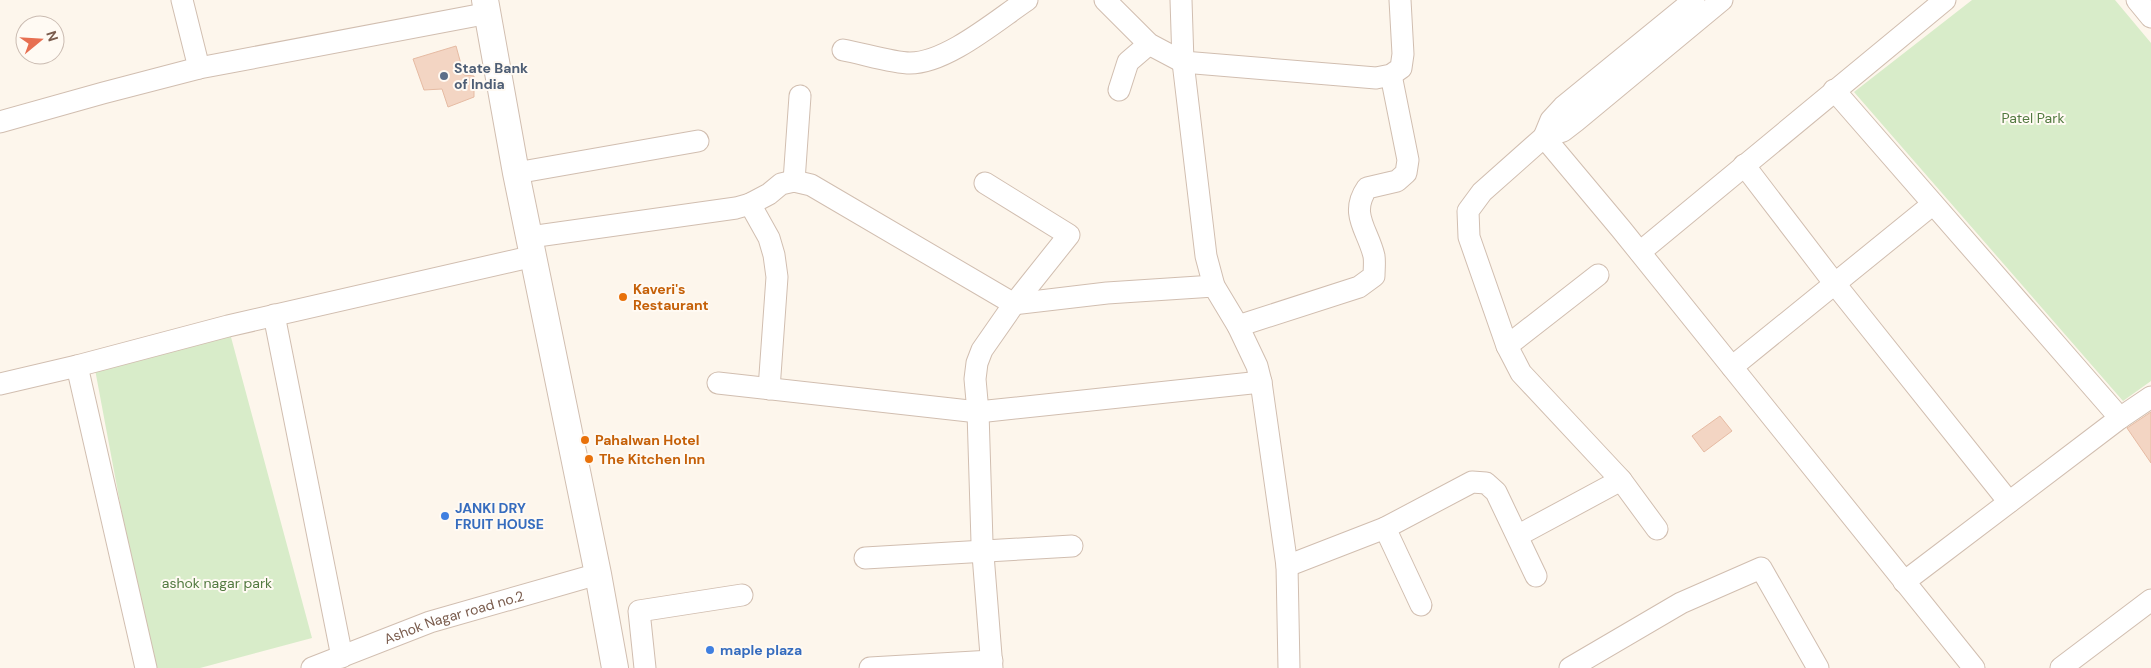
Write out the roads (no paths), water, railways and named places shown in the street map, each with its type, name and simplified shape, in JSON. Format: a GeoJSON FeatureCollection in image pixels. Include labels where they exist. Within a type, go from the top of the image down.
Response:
{"type":"FeatureCollection","features":[{"type":"Feature","properties":{"kind":"street"},"geometry":{"type":"LineString","coordinates":[[182,0],[199,68]]}},
{"type":"Feature","properties":{"kind":"street"},"geometry":{"type":"LineString","coordinates":[[843,50],[910,63],[929,60],[953,50],[1027,0]]}},
{"type":"Feature","properties":{"kind":"street"},"geometry":{"type":"LineString","coordinates":[[1105,0],[1149,44],[1183,62],[1376,78],[1390,75],[1401,68],[1404,54],[1400,0]]}},
{"type":"Feature","properties":{"kind":"street"},"geometry":{"type":"LineString","coordinates":[[1181,0],[1183,62],[1206,256],[1214,286],[1238,326],[1257,366],[1261,382],[1287,566],[1289,668]]}},
{"type":"Feature","properties":{"kind":"street"},"geometry":{"type":"LineString","coordinates":[[1544,137],[1551,120],[1563,107],[1694,0]]}},
{"type":"Feature","properties":{"kind":"street"},"geometry":{"type":"LineString","coordinates":[[1657,528],[1621,480],[1521,373],[1506,346],[1469,237],[1468,211],[1482,192],[1544,137],[1563,131],[1576,121],[1722,0]]}},
{"type":"Feature","properties":{"kind":"street"},"geometry":{"type":"LineString","coordinates":[[1640,252],[1945,0]]}},
{"type":"Feature","properties":{"kind":"street"},"geometry":{"type":"LineString","coordinates":[[2137,0],[2151,17]]}},
{"type":"Feature","properties":{"kind":"street"},"geometry":{"type":"LineString","coordinates":[[0,122],[104,92],[199,68],[487,7],[516,173],[598,574],[615,668]]}},
{"type":"Feature","properties":{"kind":"street"},"geometry":{"type":"LineString","coordinates":[[1119,90],[1128,62],[1149,44]]}},
{"type":"Feature","properties":{"kind":"street"},"geometry":{"type":"LineString","coordinates":[[1238,326],[1360,287],[1374,276],[1374,256],[1360,216],[1360,198],[1367,188],[1397,181],[1406,173],[1408,160],[1390,75]]}},
{"type":"Feature","properties":{"kind":"street"},"geometry":{"type":"LineString","coordinates":[[1834,90],[2120,418]]}},
{"type":"Feature","properties":{"kind":"street"},"geometry":{"type":"LineString","coordinates":[[794,181],[800,96]]}},
{"type":"Feature","properties":{"kind":"street"},"geometry":{"type":"LineString","coordinates":[[1544,137],[1640,252],[1974,668]]}},
{"type":"Feature","properties":{"kind":"street"},"geometry":{"type":"LineString","coordinates":[[516,173],[698,141]]}},
{"type":"Feature","properties":{"kind":"street"},"geometry":{"type":"LineString","coordinates":[[1744,165],[1835,284],[2009,502]]}},
{"type":"Feature","properties":{"kind":"street"},"geometry":{"type":"LineString","coordinates":[[0,384],[274,315],[532,246],[750,204],[769,194],[782,184],[794,181],[810,185],[1014,304],[1107,293],[1214,286]]}},
{"type":"Feature","properties":{"kind":"street"},"geometry":{"type":"LineString","coordinates":[[870,668],[992,664],[983,551],[975,379],[977,363],[982,350],[1014,304],[1069,235],[985,183]]}},
{"type":"Feature","properties":{"kind":"street"},"geometry":{"type":"LineString","coordinates":[[750,204],[769,238],[777,277],[770,388]]}},
{"type":"Feature","properties":{"kind":"street"},"geometry":{"type":"LineString","coordinates":[[1732,367],[1933,204]]}},
{"type":"Feature","properties":{"kind":"street"},"geometry":{"type":"LineString","coordinates":[[1506,346],[1598,275]]}},
{"type":"Feature","properties":{"kind":"street"},"geometry":{"type":"LineString","coordinates":[[274,315],[342,657]]}},
{"type":"Feature","properties":{"kind":"street"},"geometry":{"type":"LineString","coordinates":[[77,366],[146,668]]}},
{"type":"Feature","properties":{"kind":"street"},"geometry":{"type":"LineString","coordinates":[[718,383],[978,412],[1261,382]]}},
{"type":"Feature","properties":{"kind":"street"},"geometry":{"type":"LineString","coordinates":[[1904,582],[2120,418],[2151,397]]}},
{"type":"Feature","properties":{"kind":"street"},"geometry":{"type":"LineString","coordinates":[[1519,535],[1621,480]]}},
{"type":"Feature","properties":{"kind":"street"},"geometry":{"type":"LineString","coordinates":[[1287,566],[1385,528],[1472,482],[1486,482],[1496,492],[1519,535],[1536,576]]}},
{"type":"Feature","properties":{"kind":"street"},"geometry":{"type":"LineString","coordinates":[[1385,528],[1421,605]]}},
{"type":"Feature","properties":{"kind":"street"},"geometry":{"type":"LineString","coordinates":[[865,558],[1072,546]]}},
{"type":"Feature","properties":{"kind":"street"},"geometry":{"type":"LineString","coordinates":[[1570,668],[1681,603],[1761,568],[1818,668]]}},
{"type":"Feature","properties":{"kind":"street","name":"Ashok Nagar road no.2"},"geometry":{"type":"LineString","coordinates":[[312,668],[430,622],[598,574]]}},
{"type":"Feature","properties":{"kind":"street"},"geometry":{"type":"LineString","coordinates":[[646,668],[639,611],[742,595]]}},
{"type":"Feature","properties":{"kind":"street"},"geometry":{"type":"LineString","coordinates":[[2060,668],[2148,608]]}},
{"type":"Feature","properties":{"kind":"place","name":"State Bank of India"},"geometry":{"type":"Point","coordinates":[444,76]}},
{"type":"Feature","properties":{"kind":"place","name":"Kaveri's Restaurant"},"geometry":{"type":"Point","coordinates":[623,297]}},
{"type":"Feature","properties":{"kind":"place","name":"Pahalwan Hotel"},"geometry":{"type":"Point","coordinates":[585,440]}},
{"type":"Feature","properties":{"kind":"place","name":"The Kitchen Inn"},"geometry":{"type":"Point","coordinates":[589,459]}},
{"type":"Feature","properties":{"kind":"place","name":"JANKI DRY FRUIT HOUSE"},"geometry":{"type":"Point","coordinates":[445,516]}},
{"type":"Feature","properties":{"kind":"place","name":"maple plaza"},"geometry":{"type":"Point","coordinates":[710,650]}},
{"type":"Feature","properties":{"kind":"park label","name":"Patel Park"},"geometry":{"type":"Point","coordinates":[2033,118]}},
{"type":"Feature","properties":{"kind":"park label","name":"ashok nagar park"},"geometry":{"type":"Point","coordinates":[217,583]}}]}
